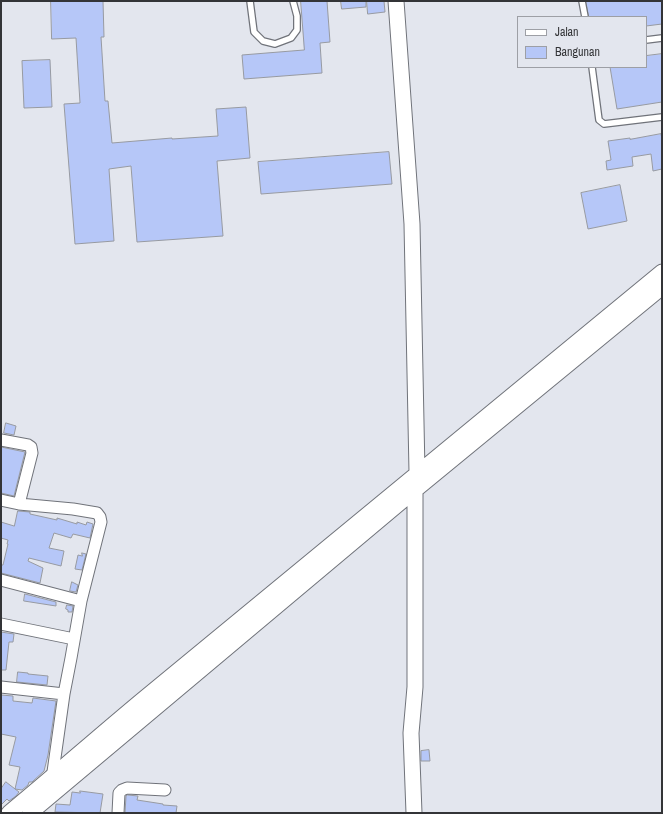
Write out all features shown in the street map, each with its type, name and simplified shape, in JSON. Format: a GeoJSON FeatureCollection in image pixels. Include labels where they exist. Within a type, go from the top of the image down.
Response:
{"type":"FeatureCollection","features":[{"type":"Feature","properties":{"kind":"street"},"geometry":{"type":"LineString","coordinates":[[396,1],[412,224],[417,472],[415,490],[415,687],[411,733],[414,813]]}},
{"type":"Feature","properties":{"kind":"street"},"geometry":{"type":"LineString","coordinates":[[7,811],[53,777],[143,700],[417,472],[662,272]]}},
{"type":"Feature","properties":{"kind":"street"},"geometry":{"type":"LineString","coordinates":[[30,813],[415,490],[662,287]]}},
{"type":"Feature","properties":{"kind":"street"},"geometry":{"type":"LineString","coordinates":[[1,440],[28,445],[32,450],[19,504]]}},
{"type":"Feature","properties":{"kind":"street"},"geometry":{"type":"LineString","coordinates":[[1,500],[19,504],[73,509],[97,513],[100,516],[100,522],[81,601],[64,694],[50,796]]}},
{"type":"Feature","properties":{"kind":"street"},"geometry":{"type":"LineString","coordinates":[[2,583],[81,601]]}},
{"type":"Feature","properties":{"kind":"street"},"geometry":{"type":"LineString","coordinates":[[1,624],[74,639]]}},
{"type":"Feature","properties":{"kind":"street"},"geometry":{"type":"LineString","coordinates":[[1,687],[64,694]]}},
{"type":"Feature","properties":{"kind":"street"},"geometry":{"type":"LineString","coordinates":[[118,813],[119,793],[122,790],[127,788],[165,790]]}},
{"type":"Feature","properties":{"kind":"lane"},"geometry":{"type":"LineString","coordinates":[[250,1],[254,32],[263,41],[275,44],[291,38],[297,30],[297,16],[293,1]]}},
{"type":"Feature","properties":{"kind":"lane"},"geometry":{"type":"LineString","coordinates":[[582,1],[585,16]]}},
{"type":"Feature","properties":{"kind":"lane"},"geometry":{"type":"LineString","coordinates":[[647,40],[662,38]]}},
{"type":"Feature","properties":{"kind":"lane"},"geometry":{"type":"LineString","coordinates":[[592,68],[599,120],[601,123],[604,124],[662,117]]}},
{"type":"Feature","properties":{"kind":"building"},"geometry":{"type":"Polygon","coordinates":[[[51,1],[103,1],[104,37],[101,37],[105,101],[108,101],[112,143],[218,136],[216,109],[246,107],[250,158],[217,161],[223,236],[137,242],[131,166],[109,169],[114,241],[75,244],[64,104],[80,103],[76,38],[52,39],[51,1]]]}},
{"type":"Feature","properties":{"kind":"building"},"geometry":{"type":"Polygon","coordinates":[[[301,1],[327,1],[330,42],[320,43],[322,73],[244,79],[242,55],[304,50],[301,1]]]}},
{"type":"Feature","properties":{"kind":"building"},"geometry":{"type":"Polygon","coordinates":[[[341,1],[366,1],[366,7],[342,9],[341,1]]]}},
{"type":"Feature","properties":{"kind":"building"},"geometry":{"type":"Polygon","coordinates":[[[367,1],[384,1],[385,12],[368,14],[367,1]]]}},
{"type":"Feature","properties":{"kind":"building"},"geometry":{"type":"Polygon","coordinates":[[[586,1],[662,1],[662,24],[647,26],[647,16],[589,16],[586,1]]]}},
{"type":"Feature","properties":{"kind":"building"},"geometry":{"type":"Polygon","coordinates":[[[662,54],[662,102],[617,109],[610,68],[647,68],[647,56],[662,54]]]}},
{"type":"Feature","properties":{"kind":"building"},"geometry":{"type":"Polygon","coordinates":[[[50,60],[52,107],[24,108],[22,61],[50,60]]]}},
{"type":"Feature","properties":{"kind":"building"},"geometry":{"type":"Polygon","coordinates":[[[661,134],[662,169],[653,171],[651,154],[632,157],[633,166],[607,170],[606,161],[611,160],[608,141],[661,134]]]}},
{"type":"Feature","properties":{"kind":"building"},"geometry":{"type":"Polygon","coordinates":[[[389,152],[392,184],[261,194],[258,162],[389,152]]]}},
{"type":"Feature","properties":{"kind":"building"},"geometry":{"type":"Polygon","coordinates":[[[620,185],[627,221],[588,229],[581,193],[620,185]]]}},
{"type":"Feature","properties":{"kind":"building"},"geometry":{"type":"Polygon","coordinates":[[[6,423],[16,426],[14,435],[4,433],[6,423]]]}},
{"type":"Feature","properties":{"kind":"building"},"geometry":{"type":"Polygon","coordinates":[[[1,447],[25,452],[14,496],[1,493],[1,447]]]}},
{"type":"Feature","properties":{"kind":"building"},"geometry":{"type":"Polygon","coordinates":[[[18,511],[30,512],[30,514],[57,520],[57,518],[77,524],[77,522],[86,525],[87,522],[93,524],[90,538],[73,534],[71,538],[54,533],[49,548],[64,551],[61,566],[29,558],[28,561],[43,568],[40,583],[1,573],[1,565],[3,565],[8,540],[1,538],[1,522],[14,526],[18,511]]]}},
{"type":"Feature","properties":{"kind":"building"},"geometry":{"type":"Polygon","coordinates":[[[82,553],[86,554],[82,570],[75,569],[78,555],[82,556],[82,553]]]}},
{"type":"Feature","properties":{"kind":"building"},"geometry":{"type":"Polygon","coordinates":[[[72,582],[78,585],[76,592],[70,591],[72,582]]]}},
{"type":"Feature","properties":{"kind":"building"},"geometry":{"type":"Polygon","coordinates":[[[25,594],[56,602],[56,606],[24,601],[25,594]]]}},
{"type":"Feature","properties":{"kind":"building"},"geometry":{"type":"Polygon","coordinates":[[[67,605],[73,606],[72,612],[68,612],[66,609],[67,605]]]}},
{"type":"Feature","properties":{"kind":"building"},"geometry":{"type":"Polygon","coordinates":[[[1,632],[14,634],[13,642],[9,642],[6,670],[1,670],[1,632]]]}},
{"type":"Feature","properties":{"kind":"building"},"geometry":{"type":"Polygon","coordinates":[[[18,672],[48,676],[47,685],[17,682],[18,672]]]}},
{"type":"Feature","properties":{"kind":"building"},"geometry":{"type":"Polygon","coordinates":[[[1,695],[13,696],[13,701],[32,703],[33,698],[56,701],[48,755],[44,771],[32,782],[29,782],[28,785],[22,790],[15,789],[20,767],[9,765],[16,737],[1,734],[1,695]]]}},
{"type":"Feature","properties":{"kind":"building"},"geometry":{"type":"Polygon","coordinates":[[[429,750],[430,761],[421,761],[421,751],[429,750]]]}},
{"type":"Feature","properties":{"kind":"building"},"geometry":{"type":"Polygon","coordinates":[[[6,782],[19,792],[16,796],[9,801],[7,799],[1,805],[1,789],[6,782]]]}},
{"type":"Feature","properties":{"kind":"building"},"geometry":{"type":"Polygon","coordinates":[[[80,791],[103,794],[100,813],[55,812],[56,804],[70,805],[72,792],[80,793],[80,791]]]}},
{"type":"Feature","properties":{"kind":"building"},"geometry":{"type":"Polygon","coordinates":[[[126,796],[138,796],[137,800],[177,806],[176,813],[125,813],[126,796]]]}}]}
